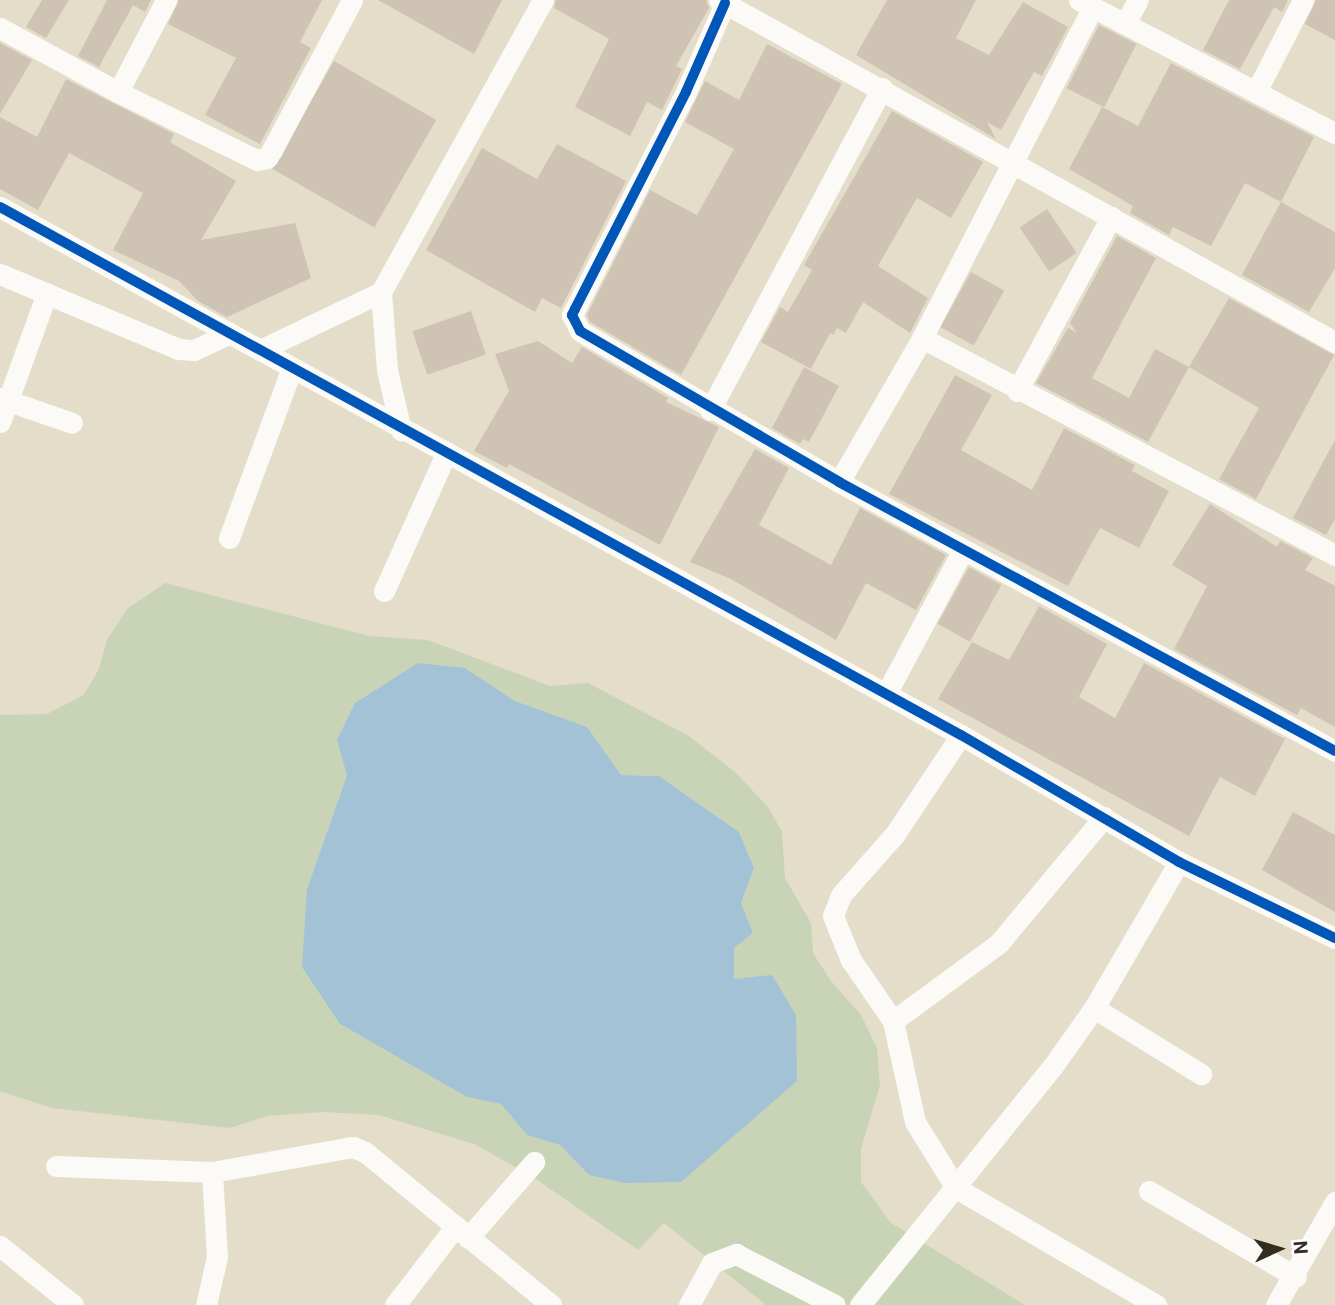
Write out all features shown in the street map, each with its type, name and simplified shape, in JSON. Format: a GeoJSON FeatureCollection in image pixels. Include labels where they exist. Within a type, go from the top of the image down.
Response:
{"type":"FeatureCollection","features":[{"type":"Feature","properties":{"kind":"street"},"geometry":{"type":"LineString","coordinates":[[118,92],[166,0]]}},
{"type":"Feature","properties":{"kind":"street"},"geometry":{"type":"LineString","coordinates":[[0,28],[118,92],[257,160],[267,158],[352,0]]}},
{"type":"Feature","properties":{"kind":"street"},"geometry":{"type":"LineString","coordinates":[[401,430],[387,370],[381,292],[543,0]]}},
{"type":"Feature","properties":{"kind":"street"},"geometry":{"type":"LineString","coordinates":[[1125,24],[1138,0]]}},
{"type":"Feature","properties":{"kind":"street"},"geometry":{"type":"LineString","coordinates":[[1256,92],[1303,0]]}},
{"type":"Feature","properties":{"kind":"street"},"geometry":{"type":"LineString","coordinates":[[1335,342],[882,88],[722,2],[686,92],[572,315],[580,331],[710,410],[1335,751]]}},
{"type":"Feature","properties":{"kind":"street"},"geometry":{"type":"LineString","coordinates":[[839,482],[922,338],[1086,4],[1335,133]]}},
{"type":"Feature","properties":{"kind":"street"},"geometry":{"type":"LineString","coordinates":[[710,410],[882,88]]}},
{"type":"Feature","properties":{"kind":"street"},"geometry":{"type":"LineString","coordinates":[[0,207],[401,430],[961,735],[1179,862],[1335,939]]}},
{"type":"Feature","properties":{"kind":"street"},"geometry":{"type":"LineString","coordinates":[[1017,391],[1111,217]]}},
{"type":"Feature","properties":{"kind":"street"},"geometry":{"type":"LineString","coordinates":[[0,274],[178,349],[194,351],[230,333]]}},
{"type":"Feature","properties":{"kind":"street"},"geometry":{"type":"LineString","coordinates":[[260,350],[381,292]]}},
{"type":"Feature","properties":{"kind":"street"},"geometry":{"type":"LineString","coordinates":[[0,422],[4,399],[47,293]]}},
{"type":"Feature","properties":{"kind":"street"},"geometry":{"type":"LineString","coordinates":[[922,338],[1017,391],[1335,555]]}},
{"type":"Feature","properties":{"kind":"street"},"geometry":{"type":"LineString","coordinates":[[229,538],[292,368]]}},
{"type":"Feature","properties":{"kind":"street"},"geometry":{"type":"LineString","coordinates":[[4,399],[72,423]]}},
{"type":"Feature","properties":{"kind":"street"},"geometry":{"type":"LineString","coordinates":[[384,591],[446,454]]}},
{"type":"Feature","properties":{"kind":"street"},"geometry":{"type":"LineString","coordinates":[[886,694],[963,550]]}},
{"type":"Feature","properties":{"kind":"street"},"geometry":{"type":"LineString","coordinates":[[961,735],[895,834],[841,895],[834,916],[851,960],[893,1021],[915,1122],[956,1188],[1156,1305]]}},
{"type":"Feature","properties":{"kind":"street"},"geometry":{"type":"LineString","coordinates":[[893,1021],[999,943],[1104,817]]}},
{"type":"Feature","properties":{"kind":"street"},"geometry":{"type":"LineString","coordinates":[[860,1305],[956,1188],[1094,1008],[1179,862]]}},
{"type":"Feature","properties":{"kind":"street"},"geometry":{"type":"LineString","coordinates":[[1094,1008],[1201,1074]]}},
{"type":"Feature","properties":{"kind":"street"},"geometry":{"type":"LineString","coordinates":[[56,1166],[212,1172],[353,1147],[365,1152],[551,1305]]}},
{"type":"Feature","properties":{"kind":"street"},"geometry":{"type":"LineString","coordinates":[[395,1305],[462,1233],[534,1162]]}},
{"type":"Feature","properties":{"kind":"street"},"geometry":{"type":"LineString","coordinates":[[206,1305],[217,1257],[212,1172]]}},
{"type":"Feature","properties":{"kind":"street"},"geometry":{"type":"LineString","coordinates":[[1149,1191],[1296,1277]]}},
{"type":"Feature","properties":{"kind":"street"},"geometry":{"type":"LineString","coordinates":[[1276,1305],[1296,1277],[1335,1202]]}},
{"type":"Feature","properties":{"kind":"street"},"geometry":{"type":"LineString","coordinates":[[0,1246],[73,1305]]}},
{"type":"Feature","properties":{"kind":"street"},"geometry":{"type":"LineString","coordinates":[[689,1305],[712,1263],[736,1254],[835,1305]]}},
{"type":"Feature","properties":{"kind":"green space"},"geometry":{"type":"Polygon","coordinates":[[[165,583],[369,636],[428,640],[550,686],[588,683],[689,736],[735,772],[768,807],[782,832],[785,878],[811,923],[813,953],[831,981],[861,1015],[877,1048],[880,1085],[861,1149],[861,1182],[891,1223],[1025,1305],[766,1305],[664,1223],[638,1250],[533,1177],[474,1144],[379,1115],[324,1112],[267,1116],[230,1128],[52,1108],[0,1091],[0,715],[47,714],[84,695],[99,669],[107,640],[127,609],[165,583]],[[465,668],[347,775],[307,889],[340,1024],[467,1097],[501,1104],[527,1135],[560,1145],[589,1175],[796,1015],[772,976],[734,979],[734,948],[753,933],[741,903],[754,868],[739,832],[659,776],[621,775],[586,727],[515,701],[465,668]]]}},
{"type":"Feature","properties":{"kind":"water"},"geometry":{"type":"Polygon","coordinates":[[[418,663],[465,668],[515,701],[587,727],[621,775],[659,776],[739,832],[754,868],[741,903],[753,933],[734,948],[734,979],[772,975],[796,1015],[797,1081],[681,1182],[625,1183],[589,1175],[560,1145],[527,1135],[501,1104],[467,1097],[340,1024],[302,967],[307,889],[347,775],[337,740],[355,703],[418,663]]]}},
{"type":"Feature","properties":{"kind":"building"},"geometry":{"type":"Polygon","coordinates":[[[42,0],[69,0],[46,38],[26,27],[42,0]]]}},
{"type":"Feature","properties":{"kind":"building"},"geometry":{"type":"Polygon","coordinates":[[[107,0],[151,0],[145,12],[133,5],[99,67],[78,56],[107,0]]]}},
{"type":"Feature","properties":{"kind":"building"},"geometry":{"type":"Polygon","coordinates":[[[179,0],[322,0],[300,42],[311,48],[260,144],[205,115],[236,58],[168,24],[179,0]]]}},
{"type":"Feature","properties":{"kind":"building"},"geometry":{"type":"Polygon","coordinates":[[[378,0],[502,0],[474,54],[378,0]]]}},
{"type":"Feature","properties":{"kind":"building"},"geometry":{"type":"Polygon","coordinates":[[[556,0],[706,0],[709,8],[676,66],[682,69],[662,110],[647,102],[630,136],[575,107],[609,39],[554,8],[556,0]]]}},
{"type":"Feature","properties":{"kind":"building"},"geometry":{"type":"Polygon","coordinates":[[[887,0],[976,0],[956,38],[989,55],[1023,2],[1068,27],[1042,76],[1034,72],[1001,130],[987,122],[996,139],[856,55],[887,0]]]}},
{"type":"Feature","properties":{"kind":"building"},"geometry":{"type":"Polygon","coordinates":[[[1229,0],[1288,0],[1282,12],[1274,7],[1240,69],[1203,50],[1229,0]]]}},
{"type":"Feature","properties":{"kind":"building"},"geometry":{"type":"Polygon","coordinates":[[[1316,0],[1335,0],[1335,40],[1305,24],[1316,0]]]}},
{"type":"Feature","properties":{"kind":"building"},"geometry":{"type":"Polygon","coordinates":[[[1099,25],[1136,44],[1104,107],[1067,88],[1099,25]]]}},
{"type":"Feature","properties":{"kind":"building"},"geometry":{"type":"Polygon","coordinates":[[[0,43],[32,60],[0,114],[0,43]]]}},
{"type":"Feature","properties":{"kind":"building"},"geometry":{"type":"Polygon","coordinates":[[[767,44],[842,84],[681,375],[590,322],[587,315],[650,190],[697,215],[734,149],[685,122],[705,81],[739,100],[767,44]]]}},
{"type":"Feature","properties":{"kind":"building"},"geometry":{"type":"Polygon","coordinates":[[[334,61],[436,120],[374,227],[272,168],[334,61]]]}},
{"type":"Feature","properties":{"kind":"building"},"geometry":{"type":"Polygon","coordinates":[[[1171,63],[1314,137],[1281,202],[1245,183],[1211,246],[1173,227],[1169,235],[1130,213],[1133,206],[1069,169],[1102,107],[1138,126],[1171,63]]]}},
{"type":"Feature","properties":{"kind":"building"},"geometry":{"type":"Polygon","coordinates":[[[66,79],[174,134],[170,142],[236,181],[201,240],[295,223],[311,278],[227,317],[198,301],[179,281],[113,250],[143,193],[69,153],[38,210],[0,189],[0,117],[37,137],[66,79]]]}},
{"type":"Feature","properties":{"kind":"building"},"geometry":{"type":"Polygon","coordinates":[[[892,111],[983,162],[951,218],[917,198],[878,266],[928,298],[910,333],[863,302],[846,333],[837,328],[833,335],[830,333],[811,369],[761,342],[780,307],[788,312],[812,270],[804,265],[892,111]]]}},
{"type":"Feature","properties":{"kind":"building"},"geometry":{"type":"Polygon","coordinates":[[[557,144],[626,181],[561,308],[542,298],[535,312],[426,250],[482,148],[537,179],[557,144]]]}},
{"type":"Feature","properties":{"kind":"building"},"geometry":{"type":"Polygon","coordinates":[[[1281,202],[1335,232],[1335,268],[1309,312],[1242,275],[1281,202]]]}},
{"type":"Feature","properties":{"kind":"building"},"geometry":{"type":"Polygon","coordinates":[[[1047,209],[1077,253],[1049,271],[1020,227],[1047,209]]]}},
{"type":"Feature","properties":{"kind":"building"},"geometry":{"type":"Polygon","coordinates":[[[1117,236],[1156,258],[1092,378],[1129,398],[1155,349],[1189,367],[1148,442],[1036,383],[1068,328],[1077,333],[1070,323],[1117,236]]]}},
{"type":"Feature","properties":{"kind":"building"},"geometry":{"type":"Polygon","coordinates":[[[971,272],[1004,290],[974,346],[940,327],[971,272]]]}},
{"type":"Feature","properties":{"kind":"building"},"geometry":{"type":"Polygon","coordinates":[[[1229,298],[1334,355],[1256,499],[1219,479],[1259,408],[1189,367],[1229,298]]]}},
{"type":"Feature","properties":{"kind":"building"},"geometry":{"type":"Polygon","coordinates":[[[471,311],[486,354],[427,375],[412,331],[471,311]]]}},
{"type":"Feature","properties":{"kind":"building"},"geometry":{"type":"Polygon","coordinates":[[[538,341],[572,363],[582,347],[668,398],[666,402],[719,427],[660,545],[509,464],[507,468],[474,451],[509,391],[495,354],[538,341]]]}},
{"type":"Feature","properties":{"kind":"building"},"geometry":{"type":"Polygon","coordinates":[[[804,367],[839,386],[809,442],[803,439],[800,444],[772,428],[804,367]]]}},
{"type":"Feature","properties":{"kind":"building"},"geometry":{"type":"Polygon","coordinates":[[[955,375],[992,395],[961,450],[1032,490],[1064,428],[1135,465],[1132,471],[1169,491],[1139,548],[1100,528],[1068,586],[889,494],[955,375]]]}},
{"type":"Feature","properties":{"kind":"building"},"geometry":{"type":"Polygon","coordinates":[[[1335,440],[1335,519],[1326,535],[1293,518],[1335,440]]]}},
{"type":"Feature","properties":{"kind":"building"},"geometry":{"type":"Polygon","coordinates":[[[755,449],[789,468],[759,525],[831,565],[860,508],[946,555],[916,610],[866,583],[836,640],[731,579],[690,562],[755,449]]]}},
{"type":"Feature","properties":{"kind":"building"},"geometry":{"type":"Polygon","coordinates":[[[1210,504],[1277,547],[1280,541],[1313,558],[1305,570],[1335,586],[1335,727],[1301,708],[1297,715],[1174,649],[1207,586],[1172,565],[1210,504]]]}},
{"type":"Feature","properties":{"kind":"building"},"geometry":{"type":"Polygon","coordinates":[[[969,567],[1001,585],[970,642],[937,624],[969,567]]]}},
{"type":"Feature","properties":{"kind":"building"},"geometry":{"type":"Polygon","coordinates":[[[1039,606],[1107,644],[1079,697],[1115,718],[1144,663],[1285,739],[1255,796],[1220,777],[1189,836],[938,699],[972,642],[1009,660],[1039,606]]]}},
{"type":"Feature","properties":{"kind":"building"},"geometry":{"type":"Polygon","coordinates":[[[1293,812],[1335,835],[1335,912],[1262,870],[1293,812]]]}},
{"type":"Feature","properties":{"kind":"cycle path"},"geometry":{"type":"LineString","coordinates":[[725,3],[686,92],[572,315],[580,331],[839,482],[1335,751]]}},
{"type":"Feature","properties":{"kind":"cycle path"},"geometry":{"type":"LineString","coordinates":[[0,207],[961,735],[1179,862],[1335,938]]}}]}
